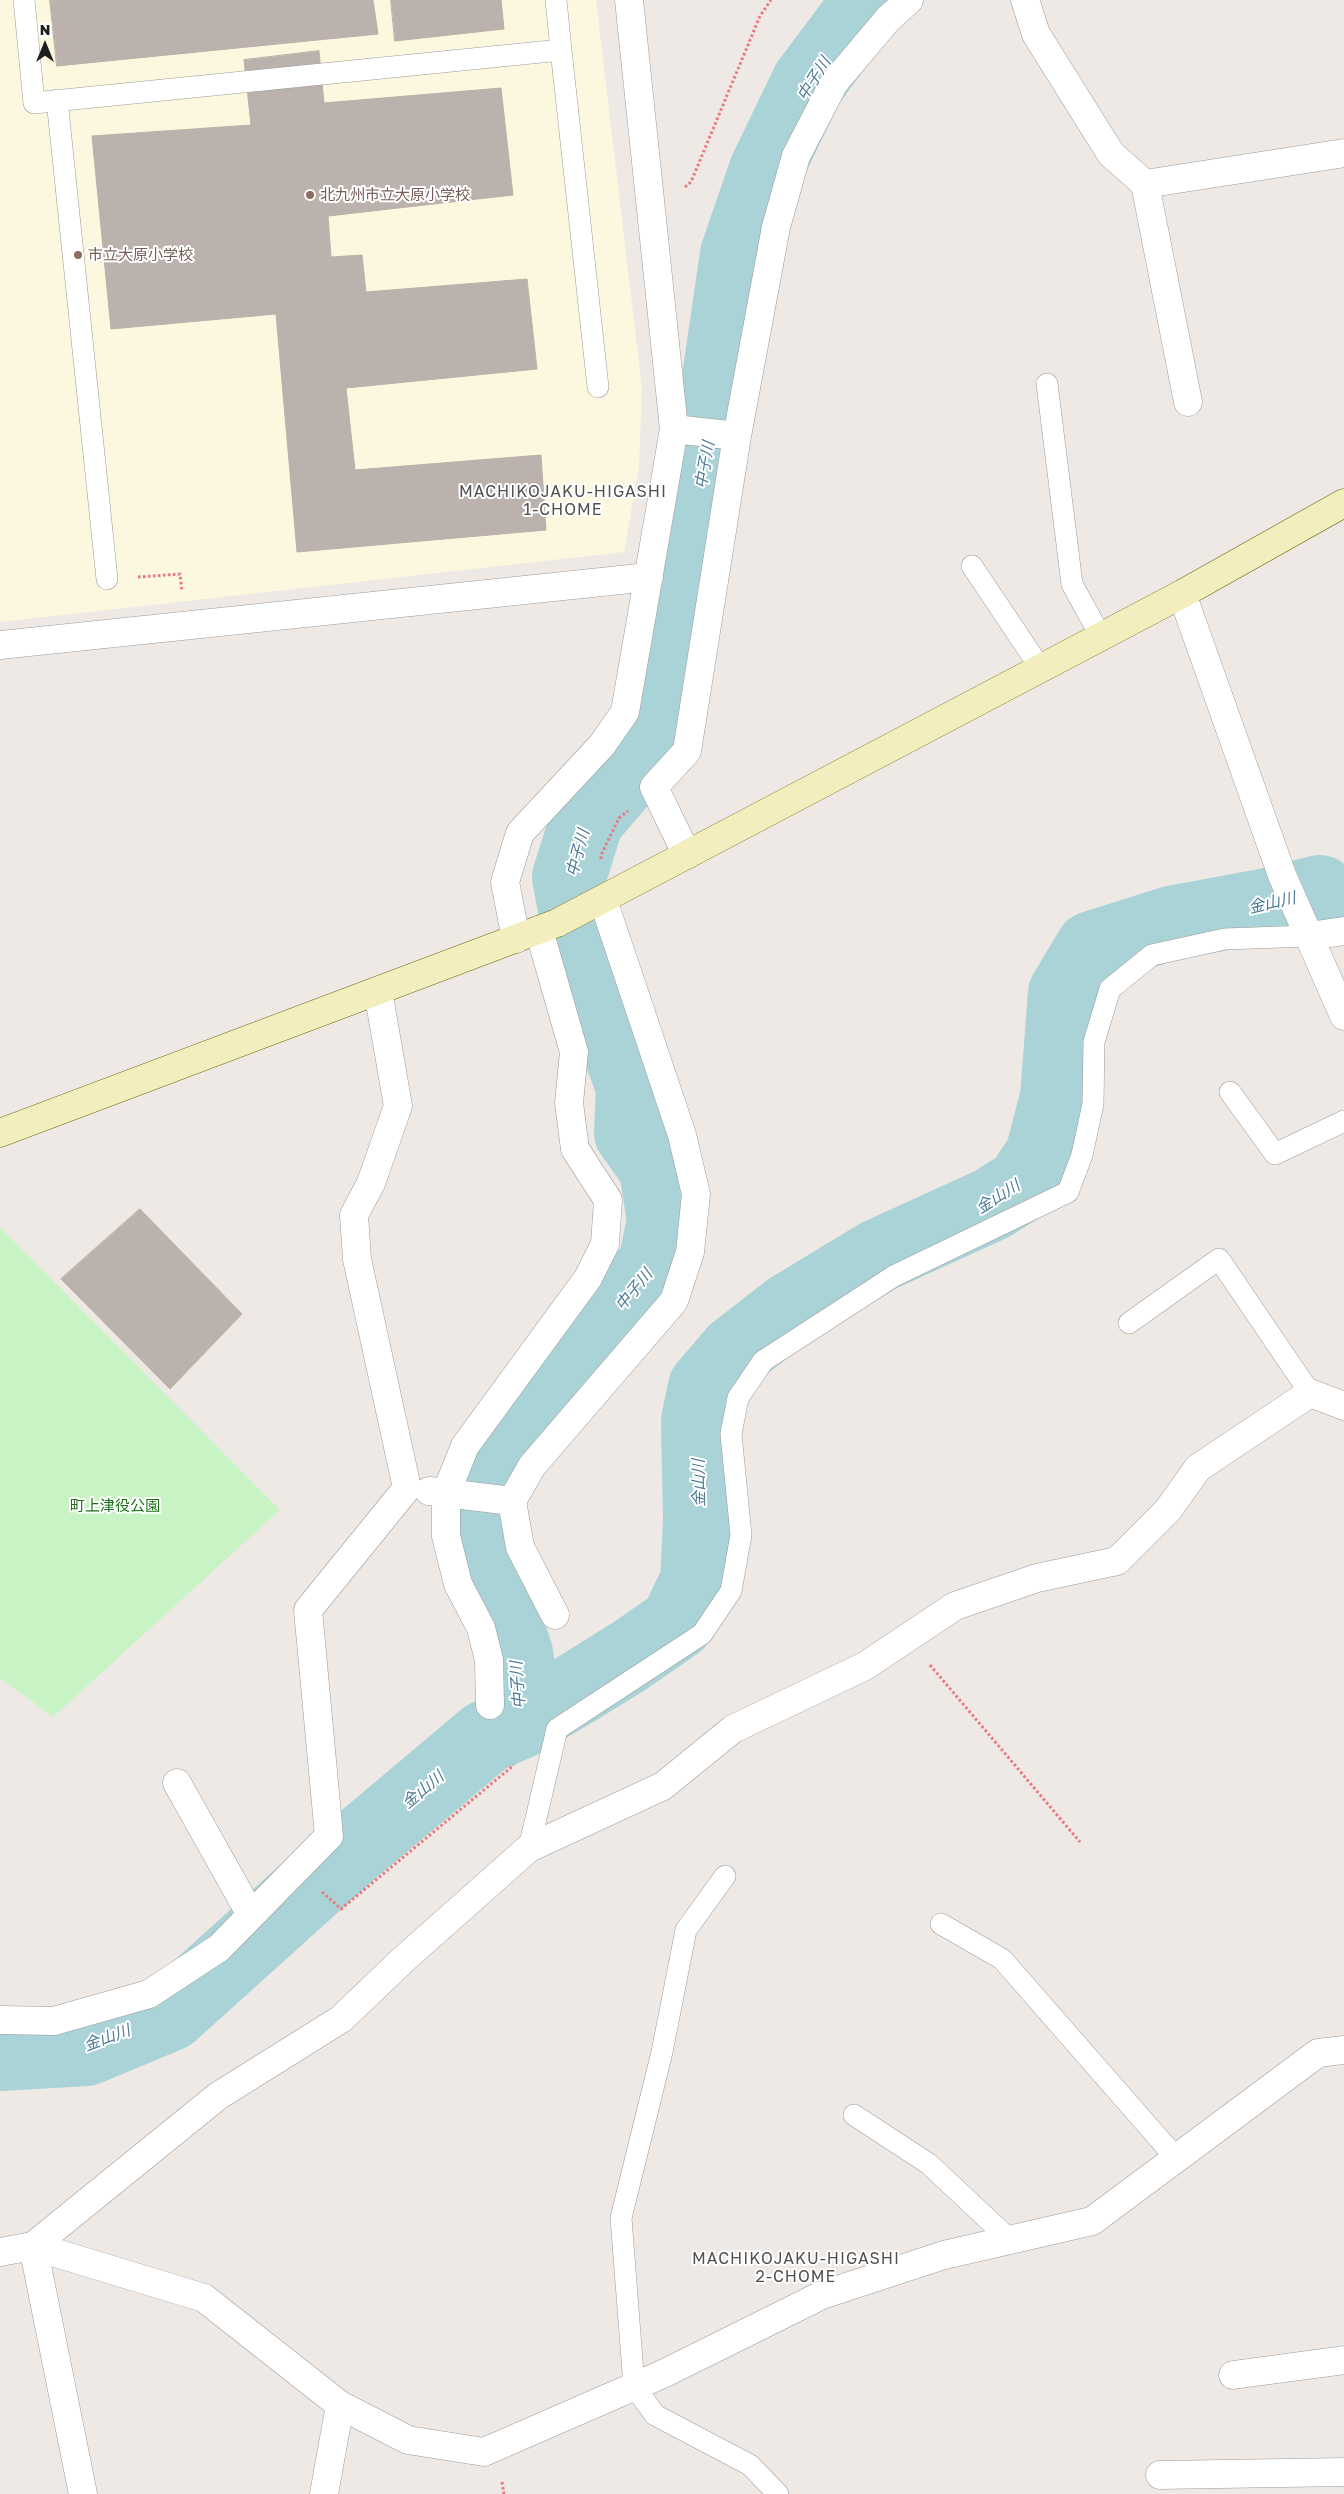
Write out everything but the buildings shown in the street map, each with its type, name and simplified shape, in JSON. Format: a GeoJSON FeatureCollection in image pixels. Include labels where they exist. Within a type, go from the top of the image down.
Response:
{"type":"FeatureCollection","features":[{"type":"Feature","properties":{"kind":"street"},"geometry":{"type":"LineString","coordinates":[[490,1705],[489,1660],[481,1628],[458,1584],[446,1536],[465,1446],[588,1278],[605,1244],[608,1200],[575,1148],[568,1103],[574,1052],[537,931],[505,882],[520,833],[602,745],[625,712],[676,429],[629,0]]}},
{"type":"Feature","properties":{"kind":"street"},"geometry":{"type":"LineString","coordinates":[[687,855],[654,787],[687,751],[737,436],[776,227],[796,156],[834,83],[888,19],[908,0]]}},
{"type":"Feature","properties":{"kind":"street"},"geometry":{"type":"LineString","coordinates":[[1025,0],[1036,34],[1111,154],[1145,184],[1188,402]]}},
{"type":"Feature","properties":{"kind":"street"},"geometry":{"type":"LineString","coordinates":[[1145,184],[1344,153]]}},
{"type":"Feature","properties":{"kind":"street"},"geometry":{"type":"LineString","coordinates":[[676,429],[737,436]]}},
{"type":"Feature","properties":{"kind":"street"},"geometry":{"type":"LineString","coordinates":[[0,1133],[537,931],[598,903],[1182,594],[1344,503]]}},
{"type":"Feature","properties":{"kind":"street"},"geometry":{"type":"LineString","coordinates":[[0,645],[649,577]]}},
{"type":"Feature","properties":{"kind":"street"},"geometry":{"type":"LineString","coordinates":[[1182,594],[1282,875],[1344,1016]]}},
{"type":"Feature","properties":{"kind":"street"},"geometry":{"type":"LineString","coordinates":[[507,1501],[532,1466],[674,1301],[690,1252],[696,1194],[682,1135],[598,903]]}},
{"type":"Feature","properties":{"kind":"street"},"geometry":{"type":"LineString","coordinates":[[1309,934],[1344,931]]}},
{"type":"Feature","properties":{"kind":"street"},"geometry":{"type":"LineString","coordinates":[[378,991],[398,1106],[372,1183],[354,1215],[357,1259],[407,1488]]}},
{"type":"Feature","properties":{"kind":"street"},"geometry":{"type":"LineString","coordinates":[[33,2246],[218,2096],[341,2019],[405,1958],[529,1848],[663,1786],[733,1729],[865,1666],[955,1606],[1037,1578],[1117,1561],[1168,1510],[1198,1468],[1310,1394],[1344,1406]]}},
{"type":"Feature","properties":{"kind":"street"},"geometry":{"type":"LineString","coordinates":[[407,1488],[507,1501]]}},
{"type":"Feature","properties":{"kind":"street"},"geometry":{"type":"LineString","coordinates":[[0,2020],[54,2021],[149,1994],[219,1948],[329,1836],[308,1610],[407,1488]]}},
{"type":"Feature","properties":{"kind":"street"},"geometry":{"type":"LineString","coordinates":[[507,1501],[520,1547],[555,1614]]}},
{"type":"Feature","properties":{"kind":"street"},"geometry":{"type":"LineString","coordinates":[[177,1783],[251,1916]]}},
{"type":"Feature","properties":{"kind":"street"},"geometry":{"type":"LineString","coordinates":[[0,2252],[33,2246],[204,2298],[340,2405],[408,2440],[484,2452],[634,2386],[822,2295],[944,2255],[1092,2221],[1318,2053],[1344,2050]]}},
{"type":"Feature","properties":{"kind":"street"},"geometry":{"type":"LineString","coordinates":[[33,2246],[83,2494]]}},
{"type":"Feature","properties":{"kind":"street"},"geometry":{"type":"LineString","coordinates":[[1232,2375],[1344,2360]]}},
{"type":"Feature","properties":{"kind":"street"},"geometry":{"type":"LineString","coordinates":[[324,2494],[340,2405]]}},
{"type":"Feature","properties":{"kind":"street"},"geometry":{"type":"LineString","coordinates":[[1160,2475],[1344,2472]]}},
{"type":"Feature","properties":{"kind":"lane"},"geometry":{"type":"LineString","coordinates":[[24,0],[34,103],[561,50]]}},
{"type":"Feature","properties":{"kind":"lane"},"geometry":{"type":"LineString","coordinates":[[556,0],[598,387]]}},
{"type":"Feature","properties":{"kind":"lane"},"geometry":{"type":"LineString","coordinates":[[56,100],[107,580]]}},
{"type":"Feature","properties":{"kind":"lane"},"geometry":{"type":"LineString","coordinates":[[1047,384],[1072,584],[1101,637]]}},
{"type":"Feature","properties":{"kind":"lane"},"geometry":{"type":"LineString","coordinates":[[972,566],[1041,669]]}},
{"type":"Feature","properties":{"kind":"lane"},"geometry":{"type":"LineString","coordinates":[[529,1848],[556,1729],[702,1634],[731,1591],[740,1535],[731,1434],[738,1398],[763,1361],[894,1276],[1068,1192],[1082,1155],[1093,1104],[1094,1042],[1110,989],[1152,955],[1225,939],[1309,934]]}},
{"type":"Feature","properties":{"kind":"lane"},"geometry":{"type":"LineString","coordinates":[[1230,1092],[1275,1154],[1344,1121]]}},
{"type":"Feature","properties":{"kind":"lane"},"geometry":{"type":"LineString","coordinates":[[1129,1323],[1220,1259],[1310,1394]]}},
{"type":"Feature","properties":{"kind":"lane"},"geometry":{"type":"LineString","coordinates":[[725,1876],[686,1930],[662,2052],[621,2218],[634,2386],[655,2415],[750,2465],[778,2494]]}},
{"type":"Feature","properties":{"kind":"lane"},"geometry":{"type":"LineString","coordinates":[[941,1924],[1002,1959],[1176,2158]]}},
{"type":"Feature","properties":{"kind":"lane"},"geometry":{"type":"LineString","coordinates":[[854,2115],[929,2164],[1010,2240]]}},
{"type":"Feature","properties":{"kind":"path"},"geometry":{"type":"LineString","coordinates":[[652,214],[691,182],[760,16],[771,0]]}},
{"type":"Feature","properties":{"kind":"path"},"geometry":{"type":"LineString","coordinates":[[598,903],[601,855],[619,818],[654,787]]}},
{"type":"Feature","properties":{"kind":"path"},"geometry":{"type":"LineString","coordinates":[[907,1638],[1080,1842]]}},
{"type":"Feature","properties":{"kind":"path"},"geometry":{"type":"LineString","coordinates":[[341,1909],[556,1729]]}},
{"type":"Feature","properties":{"kind":"shaded area","name":"北九州市立大原小学校"},"geometry":{"type":"Polygon","coordinates":[[[0,0],[596,0],[642,389],[639,465],[624,552],[0,622],[0,0]]]}},
{"type":"Feature","properties":{"kind":"green space","name":"町上津役公園"},"geometry":{"type":"Polygon","coordinates":[[[0,1227],[280,1510],[53,1717],[0,1678],[0,1227]]]}},
{"type":"Feature","properties":{"kind":"waterway","name":"中子川"},"geometry":{"type":"LineString","coordinates":[[520,1722],[520,1683],[516,1653],[484,1558],[488,1483],[517,1434],[655,1264],[664,1221],[656,1168],[631,1133],[633,1087],[583,951],[569,877],[587,820],[657,738],[714,412],[737,254],[766,170],[808,83],[870,0]]}},
{"type":"Feature","properties":{"kind":"waterway"},"geometry":{"type":"LineString","coordinates":[[1320,892],[1344,885]]}},
{"type":"Feature","properties":{"kind":"waterway","name":"金山川"},"geometry":{"type":"LineString","coordinates":[[0,2054],[86,2049],[170,2014],[353,1849],[486,1737],[520,1722],[578,1688],[631,1655],[677,1623],[697,1581],[700,1521],[698,1421],[705,1387],[735,1352],[789,1310],[878,1256],[992,1204],[1022,1185],[1042,1155],[1057,1097],[1065,993],[1092,948],[1171,923],[1263,906],[1320,892]]}},
{"type":"Feature","properties":{"kind":"place","name":"北九州市立大原小学校"},"geometry":{"type":"Point","coordinates":[310,195]}},
{"type":"Feature","properties":{"kind":"place","name":"市立大原小学校"},"geometry":{"type":"Point","coordinates":[78,255]}},
{"type":"Feature","properties":{"kind":"district","name":"MACHIKOJAKU-HIGASHI 1-CHOME"},"geometry":{"type":"Point","coordinates":[563,501]}},
{"type":"Feature","properties":{"kind":"district","name":"MACHIKOJAKU-HIGASHI 2-CHOME"},"geometry":{"type":"Point","coordinates":[796,2268]}}]}
